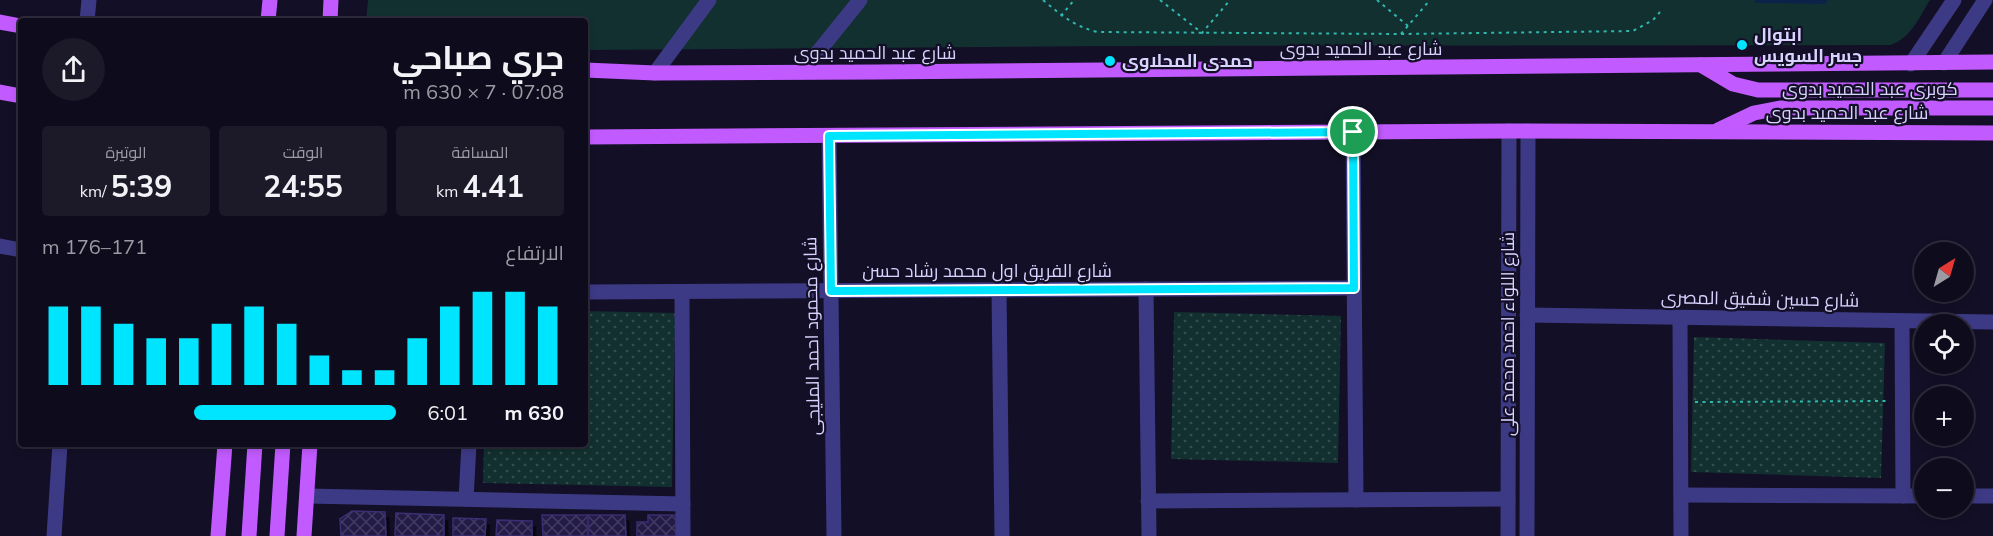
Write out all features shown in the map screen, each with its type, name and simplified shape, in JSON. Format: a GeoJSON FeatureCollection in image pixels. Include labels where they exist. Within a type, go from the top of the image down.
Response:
{"type":"FeatureCollection","features":[{"type":"Feature","properties":{"kind":"main road"},"geometry":{"type":"LineString","coordinates":[[268,18],[270,0]]}},
{"type":"Feature","properties":{"kind":"main road"},"geometry":{"type":"LineString","coordinates":[[331,0],[331,18]]}},
{"type":"Feature","properties":{"kind":"main road"},"geometry":{"type":"LineString","coordinates":[[0,22],[18,25]]}},
{"type":"Feature","properties":{"kind":"main road","name":"شارع عبد الحميد بدوى"},"geometry":{"type":"LineString","coordinates":[[588,70],[655,73],[1993,62]]}},
{"type":"Feature","properties":{"kind":"main road","name":"كوبرى عبد الحميد بدوى"},"geometry":{"type":"LineString","coordinates":[[1701,65],[1733,84],[1758,90],[1993,90]]}},
{"type":"Feature","properties":{"kind":"main road"},"geometry":{"type":"LineString","coordinates":[[0,92],[18,95]]}},
{"type":"Feature","properties":{"kind":"main road","name":"كوبرى عبد الحميد بدوى"},"geometry":{"type":"LineString","coordinates":[[1715,132],[1748,116],[1780,108],[1993,108]]}},
{"type":"Feature","properties":{"kind":"main road","name":"شارع عبد الحميد بدوى"},"geometry":{"type":"LineString","coordinates":[[588,137],[1509,131],[1993,133]]}},
{"type":"Feature","properties":{"kind":"main road"},"geometry":{"type":"LineString","coordinates":[[218,536],[225,447]]}},
{"type":"Feature","properties":{"kind":"main road"},"geometry":{"type":"LineString","coordinates":[[249,536],[255,447]]}},
{"type":"Feature","properties":{"kind":"main road"},"geometry":{"type":"LineString","coordinates":[[277,536],[283,447]]}},
{"type":"Feature","properties":{"kind":"main road"},"geometry":{"type":"LineString","coordinates":[[304,536],[310,447]]}},
{"type":"Feature","properties":{"kind":"street"},"geometry":{"type":"LineString","coordinates":[[87,18],[89,0]]}},
{"type":"Feature","properties":{"kind":"street"},"geometry":{"type":"LineString","coordinates":[[655,73],[709,0]]}},
{"type":"Feature","properties":{"kind":"street"},"geometry":{"type":"LineString","coordinates":[[802,72],[860,0]]}},
{"type":"Feature","properties":{"kind":"street"},"geometry":{"type":"LineString","coordinates":[[1911,64],[1954,0]]}},
{"type":"Feature","properties":{"kind":"street"},"geometry":{"type":"LineString","coordinates":[[1944,63],[1985,0]]}},
{"type":"Feature","properties":{"kind":"street","name":"شارع اللواء احمد محمد على"},"geometry":{"type":"LineString","coordinates":[[1508,536],[1509,131]]}},
{"type":"Feature","properties":{"kind":"street","name":"شارع اللواء احمد محمد على"},"geometry":{"type":"LineString","coordinates":[[1527,536],[1528,131]]}},
{"type":"Feature","properties":{"kind":"street"},"geometry":{"type":"LineString","coordinates":[[1353,132],[1356,500]]}},
{"type":"Feature","properties":{"kind":"street","name":"شارع محمود احمد المليجى"},"geometry":{"type":"LineString","coordinates":[[829,136],[834,536]]}},
{"type":"Feature","properties":{"kind":"street"},"geometry":{"type":"LineString","coordinates":[[0,246],[18,249]]}},
{"type":"Feature","properties":{"kind":"street","name":"شارع الفريق اول محمد رشاد حسن"},"geometry":{"type":"LineString","coordinates":[[588,292],[1354,288]]}},
{"type":"Feature","properties":{"kind":"street"},"geometry":{"type":"LineString","coordinates":[[1146,289],[1149,536]]}},
{"type":"Feature","properties":{"kind":"street"},"geometry":{"type":"LineString","coordinates":[[999,290],[1002,536]]}},
{"type":"Feature","properties":{"kind":"street"},"geometry":{"type":"LineString","coordinates":[[682,292],[683,536]]}},
{"type":"Feature","properties":{"kind":"street","name":"شارع حسين شفيق المصرى"},"geometry":{"type":"LineString","coordinates":[[1527,315],[1993,322]]}},
{"type":"Feature","properties":{"kind":"street"},"geometry":{"type":"LineString","coordinates":[[1680,318],[1681,536]]}},
{"type":"Feature","properties":{"kind":"street"},"geometry":{"type":"LineString","coordinates":[[1902,321],[1903,496]]}},
{"type":"Feature","properties":{"kind":"street"},"geometry":{"type":"LineString","coordinates":[[54,536],[60,447]]}},
{"type":"Feature","properties":{"kind":"street"},"geometry":{"type":"LineString","coordinates":[[466,499],[469,447]]}},
{"type":"Feature","properties":{"kind":"street"},"geometry":{"type":"LineString","coordinates":[[1681,495],[1914,496]]}},
{"type":"Feature","properties":{"kind":"street"},"geometry":{"type":"LineString","coordinates":[[307,496],[683,504]]}},
{"type":"Feature","properties":{"kind":"street"},"geometry":{"type":"LineString","coordinates":[[1974,496],[1993,496]]}},
{"type":"Feature","properties":{"kind":"street"},"geometry":{"type":"LineString","coordinates":[[1148,501],[1508,499]]}},
{"type":"Feature","properties":{"kind":"path"},"geometry":{"type":"LineString","coordinates":[[1043,0],[1078,27],[1098,32],[1401,34],[1633,31],[1653,20],[1660,12]]}},
{"type":"Feature","properties":{"kind":"path"},"geometry":{"type":"LineString","coordinates":[[1061,15],[1074,0]]}},
{"type":"Feature","properties":{"kind":"path"},"geometry":{"type":"LineString","coordinates":[[1160,0],[1203,33]]}},
{"type":"Feature","properties":{"kind":"path"},"geometry":{"type":"LineString","coordinates":[[1203,33],[1230,0]]}},
{"type":"Feature","properties":{"kind":"path"},"geometry":{"type":"LineString","coordinates":[[1377,0],[1408,26]]}},
{"type":"Feature","properties":{"kind":"path"},"geometry":{"type":"LineString","coordinates":[[1401,34],[1430,0]]}},
{"type":"Feature","properties":{"kind":"path"},"geometry":{"type":"LineString","coordinates":[[1680,402],[1902,401]]}},
{"type":"Feature","properties":{"kind":"green space"},"geometry":{"type":"Polygon","coordinates":[[[368,0],[1930,0],[1909,33],[1890,45],[1111,46],[588,50],[588,18],[366,18],[368,0]]]}},
{"type":"Feature","properties":{"kind":"green space"},"geometry":{"type":"Polygon","coordinates":[[[588,311],[675,313],[672,487],[483,483],[484,447],[588,447],[588,311]]]}},
{"type":"Feature","properties":{"kind":"green space"},"geometry":{"type":"Polygon","coordinates":[[[1174,312],[1341,316],[1338,463],[1171,459],[1174,312]]]}},
{"type":"Feature","properties":{"kind":"green space"},"geometry":{"type":"Polygon","coordinates":[[[1694,337],[1885,343],[1881,478],[1691,472],[1694,337]]]}},
{"type":"Feature","properties":{"kind":"water"},"geometry":{"type":"Polygon","coordinates":[[[1755,0],[1828,0],[1825,4],[1755,3],[1755,0]]]}},
{"type":"Feature","properties":{"kind":"building"},"geometry":{"type":"Polygon","coordinates":[[[352,511],[385,512],[386,536],[341,536],[340,519],[352,511]]]}},
{"type":"Feature","properties":{"kind":"building"},"geometry":{"type":"Polygon","coordinates":[[[396,513],[444,515],[444,536],[395,536],[396,513]]]}},
{"type":"Feature","properties":{"kind":"building"},"geometry":{"type":"Polygon","coordinates":[[[542,515],[588,515],[588,536],[543,536],[542,515]]]}},
{"type":"Feature","properties":{"kind":"building"},"geometry":{"type":"Polygon","coordinates":[[[588,515],[625,515],[626,536],[588,536],[588,515]]]}},
{"type":"Feature","properties":{"kind":"building"},"geometry":{"type":"Polygon","coordinates":[[[648,515],[676,515],[676,536],[637,536],[637,522],[648,522],[648,515]]]}},
{"type":"Feature","properties":{"kind":"building"},"geometry":{"type":"Polygon","coordinates":[[[453,518],[486,519],[485,536],[453,536],[453,518]]]}},
{"type":"Feature","properties":{"kind":"building"},"geometry":{"type":"Polygon","coordinates":[[[497,520],[532,521],[532,536],[496,536],[497,520]]]}},
{"type":"Feature","properties":{"kind":"place","name":"ابتوال جسر السويس"},"geometry":{"type":"Point","coordinates":[1742,45]}},
{"type":"Feature","properties":{"kind":"place","name":"حمدى المحلاوى"},"geometry":{"type":"Point","coordinates":[1110,61]}},
{"type":"Feature","properties":{"kind":"route"},"geometry":{"type":"LineString","coordinates":[[1353,132],[1354,288],[831,291],[829,136],[1353,132]]}}]}
